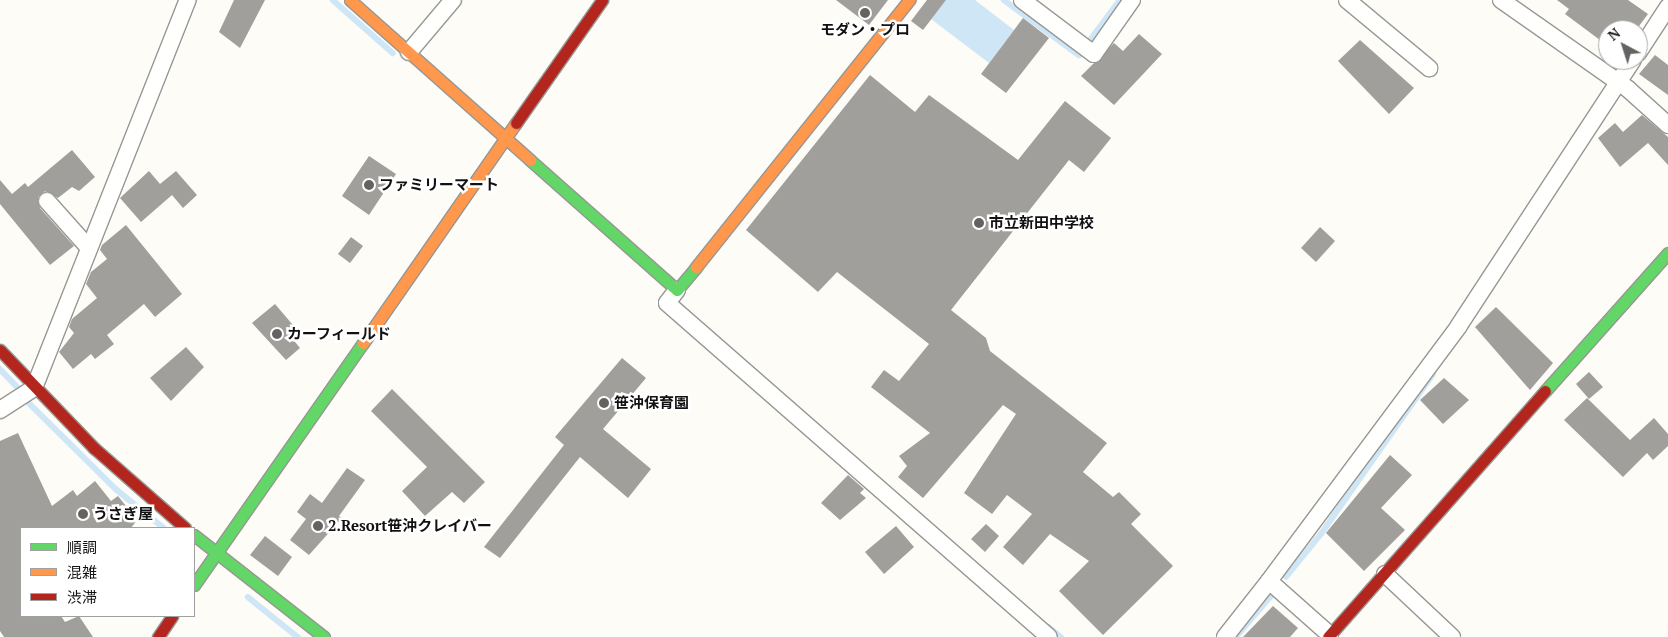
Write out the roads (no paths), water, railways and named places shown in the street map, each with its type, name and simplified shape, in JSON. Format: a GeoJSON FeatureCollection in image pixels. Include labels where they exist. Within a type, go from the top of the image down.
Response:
{"type":"FeatureCollection","features":[{"type":"Feature","properties":{"kind":"street"},"geometry":{"type":"LineString","coordinates":[[0,410],[34,388],[88,247],[188,0]]}},
{"type":"Feature","properties":{"kind":"street"},"geometry":{"type":"LineString","coordinates":[[350,0],[505,140],[681,285]]}},
{"type":"Feature","properties":{"kind":"street"},"geometry":{"type":"LineString","coordinates":[[409,52],[453,0]]}},
{"type":"Feature","properties":{"kind":"street"},"geometry":{"type":"LineString","coordinates":[[195,584],[602,0]]}},
{"type":"Feature","properties":{"kind":"street"},"geometry":{"type":"LineString","coordinates":[[908,0],[666,303],[1049,637]]}},
{"type":"Feature","properties":{"kind":"street"},"geometry":{"type":"LineString","coordinates":[[1022,0],[1094,54],[1132,0]]}},
{"type":"Feature","properties":{"kind":"street"},"geometry":{"type":"LineString","coordinates":[[1347,0],[1429,68]]}},
{"type":"Feature","properties":{"kind":"street"},"geometry":{"type":"LineString","coordinates":[[1501,0],[1622,85],[1668,125]]}},
{"type":"Feature","properties":{"kind":"street"},"geometry":{"type":"LineString","coordinates":[[1648,38],[1668,7]]}},
{"type":"Feature","properties":{"kind":"street"},"geometry":{"type":"LineString","coordinates":[[1225,637],[1269,581],[1458,327],[1622,85],[1629,70]]}},
{"type":"Feature","properties":{"kind":"street"},"geometry":{"type":"LineString","coordinates":[[47,201],[88,247]]}},
{"type":"Feature","properties":{"kind":"street"},"geometry":{"type":"LineString","coordinates":[[1269,581],[1329,636],[1389,578],[1668,253]]}},
{"type":"Feature","properties":{"kind":"street"},"geometry":{"type":"LineString","coordinates":[[0,350],[34,388],[111,465],[185,527]]}},
{"type":"Feature","properties":{"kind":"street"},"geometry":{"type":"LineString","coordinates":[[195,536],[324,637]]}},
{"type":"Feature","properties":{"kind":"street"},"geometry":{"type":"LineString","coordinates":[[1389,578],[1452,637]]}},
{"type":"Feature","properties":{"kind":"street"},"geometry":{"type":"LineString","coordinates":[[158,637],[171,617]]}},
{"type":"Feature","properties":{"kind":"water"},"geometry":{"type":"Polygon","coordinates":[[[946,0],[975,0],[1014,30],[989,63],[931,19],[946,0]]]}},
{"type":"Feature","properties":{"kind":"waterway"},"geometry":{"type":"LineString","coordinates":[[333,0],[393,53]]}},
{"type":"Feature","properties":{"kind":"waterway"},"geometry":{"type":"LineString","coordinates":[[1004,0],[1079,55],[1120,0]]}},
{"type":"Feature","properties":{"kind":"waterway"},"geometry":{"type":"LineString","coordinates":[[0,369],[19,389]]}},
{"type":"Feature","properties":{"kind":"waterway"},"geometry":{"type":"LineString","coordinates":[[1286,577],[1321,534],[1433,374]]}},
{"type":"Feature","properties":{"kind":"waterway"},"geometry":{"type":"LineString","coordinates":[[30,404],[117,490],[163,527]]}},
{"type":"Feature","properties":{"kind":"waterway"},"geometry":{"type":"LineString","coordinates":[[1236,637],[1271,596]]}},
{"type":"Feature","properties":{"kind":"waterway"},"geometry":{"type":"LineString","coordinates":[[248,597],[298,637]]}},
{"type":"Feature","properties":{"kind":"waterway"},"geometry":{"type":"LineString","coordinates":[[1049,627],[1061,637]]}},
{"type":"Feature","properties":{"kind":"place","name":"モダン・プロ"},"geometry":{"type":"Point","coordinates":[865,13]}},
{"type":"Feature","properties":{"kind":"place","name":"ファミリーマート"},"geometry":{"type":"Point","coordinates":[369,185]}},
{"type":"Feature","properties":{"kind":"place","name":"市立新田中学校"},"geometry":{"type":"Point","coordinates":[979,223]}},
{"type":"Feature","properties":{"kind":"place","name":"カーフィールド"},"geometry":{"type":"Point","coordinates":[277,334]}},
{"type":"Feature","properties":{"kind":"place","name":"笹沖保育園"},"geometry":{"type":"Point","coordinates":[604,403]}},
{"type":"Feature","properties":{"kind":"place","name":"うさぎ屋"},"geometry":{"type":"Point","coordinates":[83,514]}},
{"type":"Feature","properties":{"kind":"place","name":"2.Resort笹沖クレイバー"},"geometry":{"type":"Point","coordinates":[318,526]}}]}
